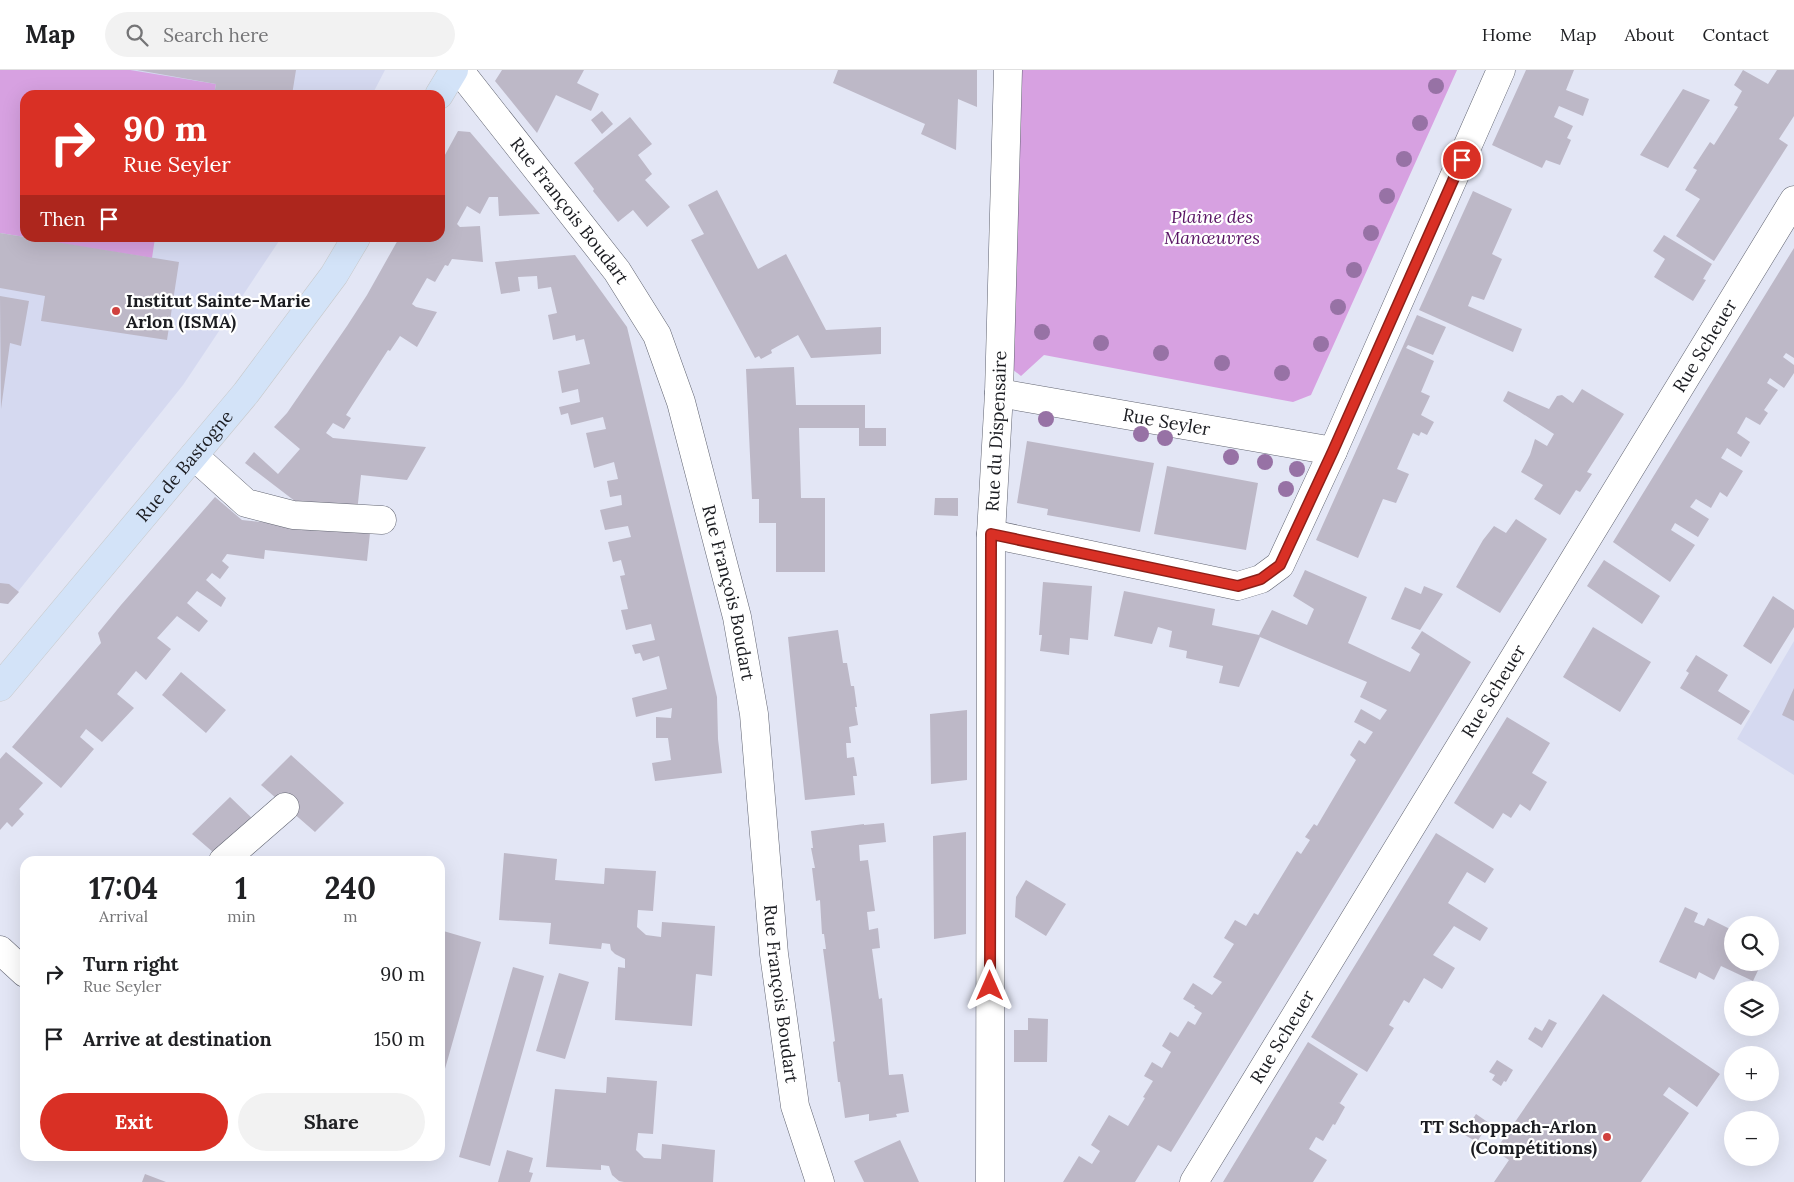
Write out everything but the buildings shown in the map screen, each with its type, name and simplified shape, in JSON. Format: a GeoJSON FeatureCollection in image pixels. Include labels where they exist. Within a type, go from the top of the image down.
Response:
{"type":"FeatureCollection","features":[{"type":"Feature","properties":{"kind":"main road"},"geometry":{"type":"LineString","coordinates":[[442,90],[454,70]]}},
{"type":"Feature","properties":{"kind":"main road","name":"Rue de Bastogne"},"geometry":{"type":"LineString","coordinates":[[0,687],[246,393],[334,275],[354,242]]}},
{"type":"Feature","properties":{"kind":"street","name":"Rue François Boudart"},"geometry":{"type":"LineString","coordinates":[[459,70],[617,270],[657,335],[681,402],[737,617],[754,714],[774,954],[795,1106],[820,1182]]}},
{"type":"Feature","properties":{"kind":"street","name":"Rue du Dispensaire"},"geometry":{"type":"LineString","coordinates":[[990,1182],[991,534],[999,392],[1008,70]]}},
{"type":"Feature","properties":{"kind":"street"},"geometry":{"type":"LineString","coordinates":[[991,534],[1238,586],[1261,579],[1280,565],[1333,451],[1501,70]]}},
{"type":"Feature","properties":{"kind":"street","name":"Rue Scheuer"},"geometry":{"type":"LineString","coordinates":[[1194,1182],[1794,200]]}},
{"type":"Feature","properties":{"kind":"street","name":"Rue Seyler"},"geometry":{"type":"LineString","coordinates":[[999,392],[1333,451]]}},
{"type":"Feature","properties":{"kind":"street"},"geometry":{"type":"LineString","coordinates":[[194,456],[246,503],[293,515],[382,520]]}},
{"type":"Feature","properties":{"kind":"street"},"geometry":{"type":"LineString","coordinates":[[229,856],[285,806]]}},
{"type":"Feature","properties":{"kind":"street"},"geometry":{"type":"LineString","coordinates":[[0,950],[20,968]]}},
{"type":"Feature","properties":{"kind":"shaded area","name":"Institut Sainte-Marie Arlon (ISMA)"},"geometry":{"type":"Polygon","coordinates":[[[0,70],[385,70],[375,90],[20,90],[20,242],[278,242],[183,385],[8,604],[0,603],[0,70]]]}},
{"type":"Feature","properties":{"kind":"shaded area"},"geometry":{"type":"Polygon","coordinates":[[[1794,641],[1794,775],[1737,739],[1794,641]]]}},
{"type":"Feature","properties":{"kind":"green space"},"geometry":{"type":"Polygon","coordinates":[[[0,70],[130,70],[216,84],[215,90],[20,90],[20,236],[0,233],[0,70]]]}},
{"type":"Feature","properties":{"kind":"green space","name":"Plaine des Manœuvres"},"geometry":{"type":"Polygon","coordinates":[[[1021,70],[1457,70],[1311,395],[1293,402],[1044,355],[1021,376],[1012,369],[1021,70]]]}},
{"type":"Feature","properties":{"kind":"green space"},"geometry":{"type":"Polygon","coordinates":[[[51,242],[154,242],[152,258],[51,242]]]}},
{"type":"Feature","properties":{"kind":"place","name":"Institut Sainte-Marie Arlon (ISMA)"},"geometry":{"type":"Point","coordinates":[116,311]}},
{"type":"Feature","properties":{"kind":"place","name":"TT Schoppach-Arlon (Compétitions)"},"geometry":{"type":"Point","coordinates":[1607,1137]}},
{"type":"Feature","properties":{"kind":"route"},"geometry":{"type":"LineString","coordinates":[[990,986],[991,534],[1238,586],[1261,579],[1280,565],[1333,451],[1462,160]]}}]}
